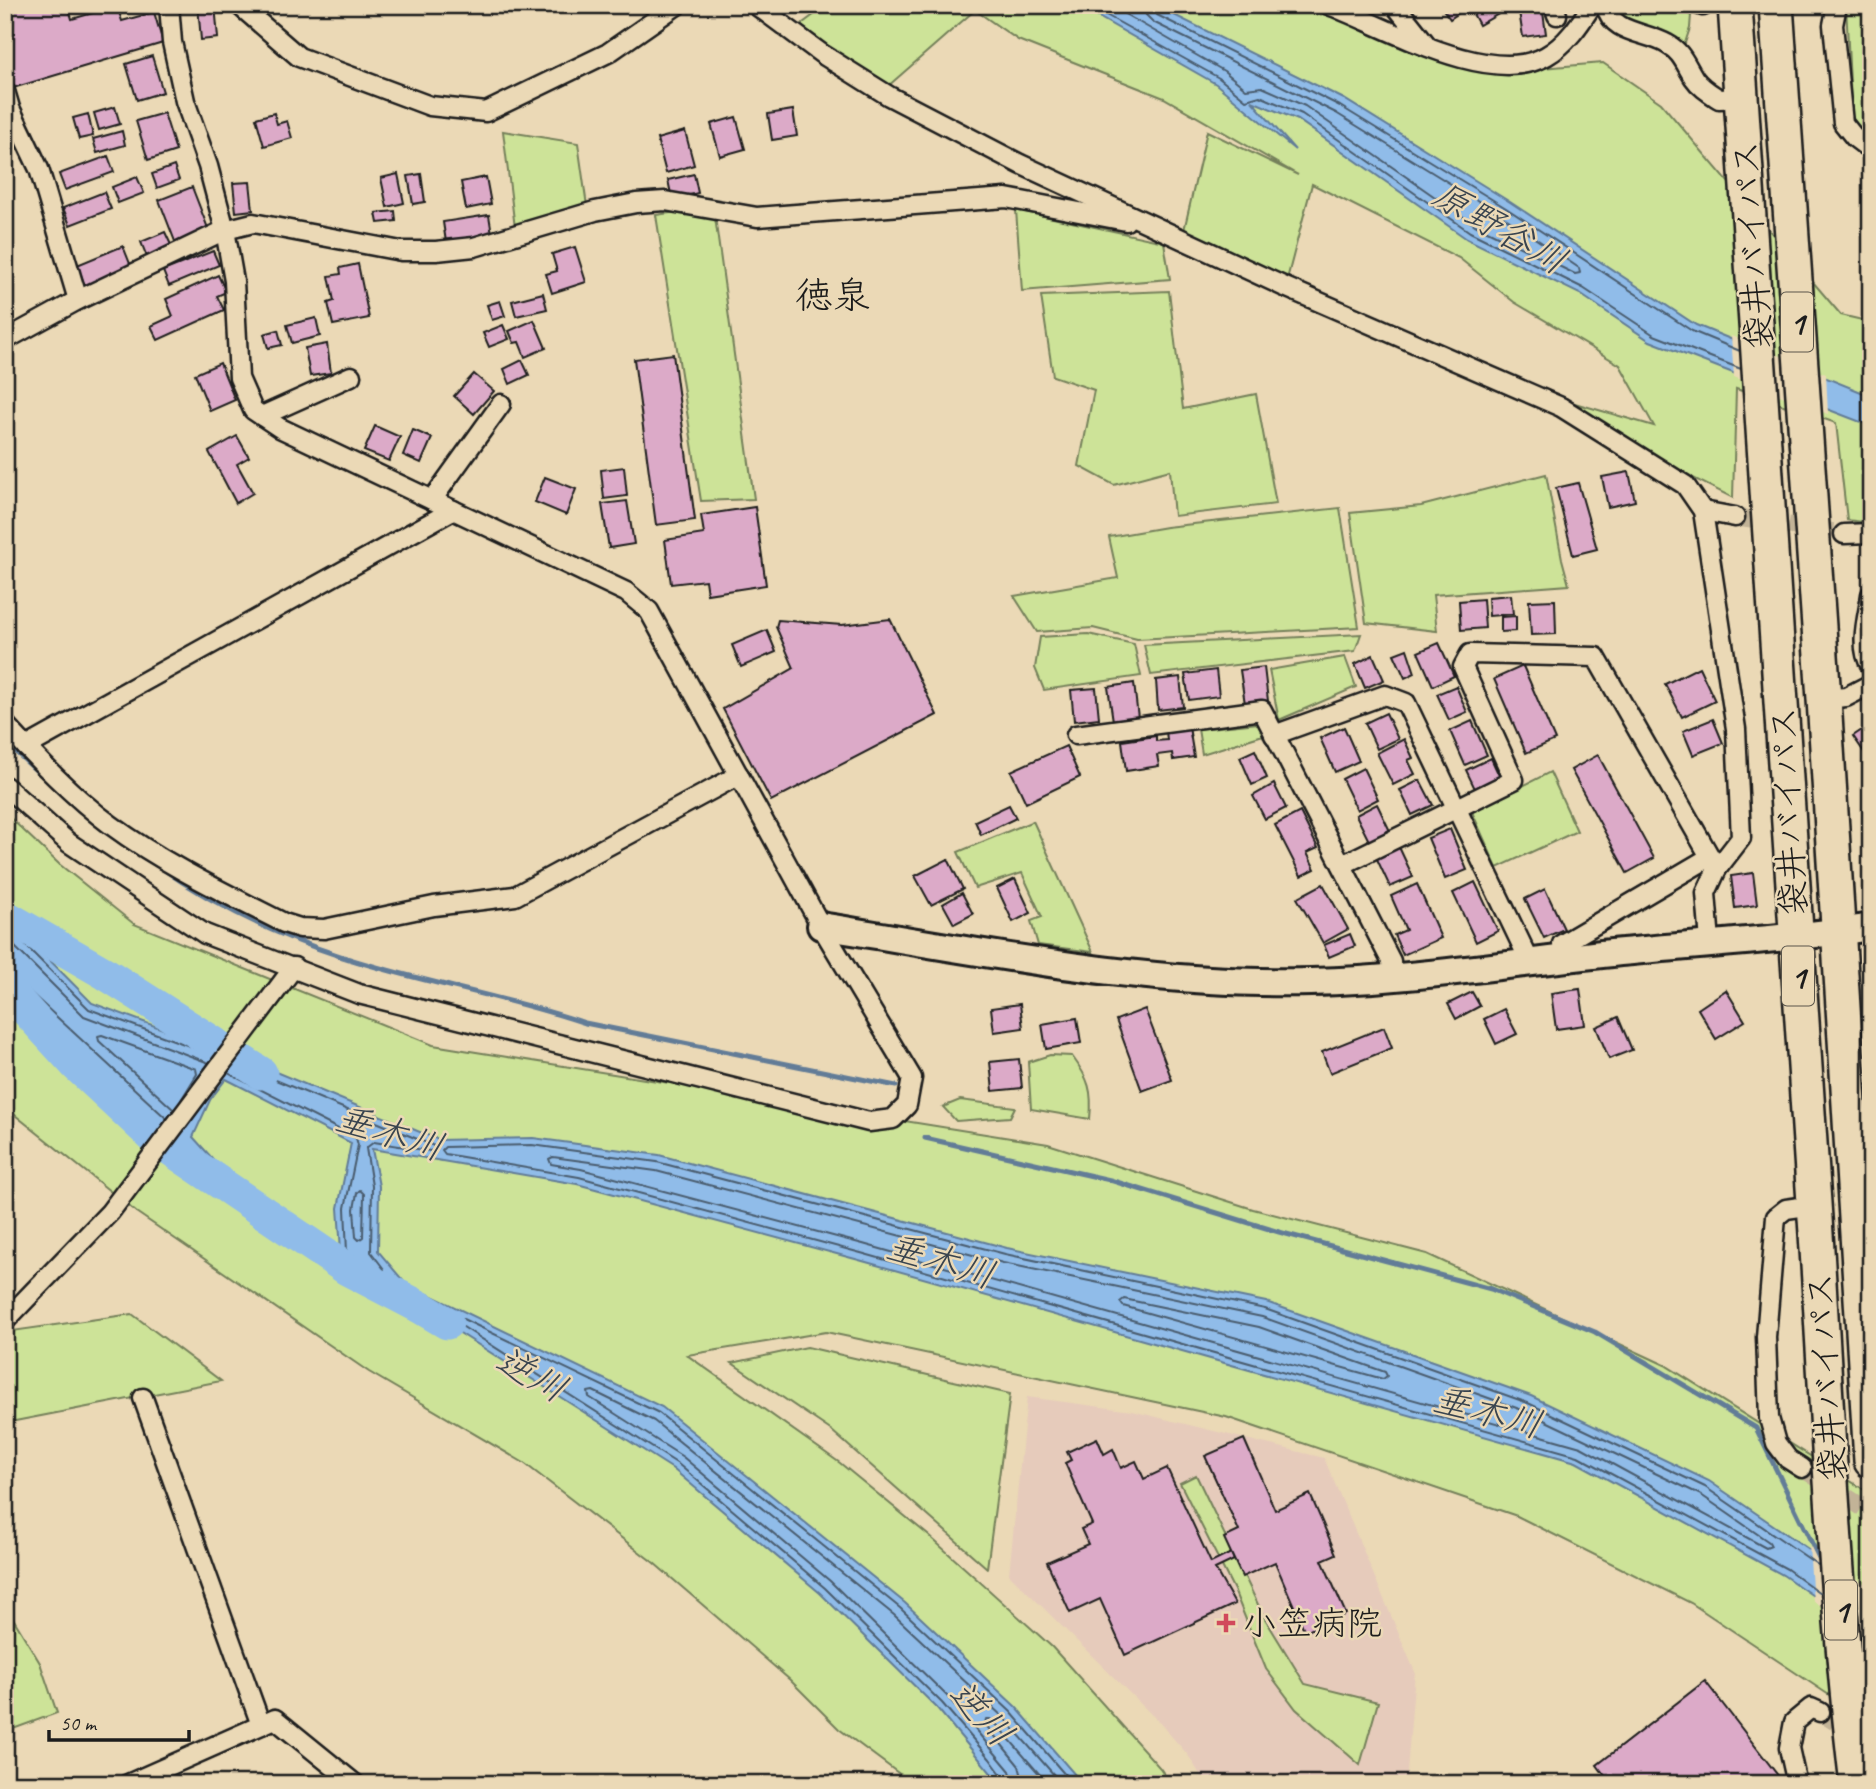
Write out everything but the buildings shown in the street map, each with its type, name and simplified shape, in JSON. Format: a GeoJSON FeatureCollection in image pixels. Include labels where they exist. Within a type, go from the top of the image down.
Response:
{"type":"FeatureCollection","features":[{"type":"Feature","properties":{"kind":"highway","name":"袋井バイパス"},"geometry":{"type":"LineString","coordinates":[[1776,5],[1838,932],[1864,1259],[1871,1461]]}},
{"type":"Feature","properties":{"kind":"highway","name":"袋井バイパス"},"geometry":{"type":"LineString","coordinates":[[1713,6],[1742,98],[1834,1498],[1835,1717],[1857,1784]]}},
{"type":"Feature","properties":{"kind":"street"},"geometry":{"type":"LineString","coordinates":[[5,786],[69,843],[205,934],[291,972],[359,994],[869,1122],[893,1119],[907,1105],[912,1078],[821,926],[649,611],[626,592],[280,428],[253,410],[239,378],[234,281],[225,230],[208,166],[185,101],[173,42],[169,5]]}},
{"type":"Feature","properties":{"kind":"street"},"geometry":{"type":"LineString","coordinates":[[239,5],[299,57],[430,106],[486,112],[608,53],[677,5]]}},
{"type":"Feature","properties":{"kind":"street"},"geometry":{"type":"LineString","coordinates":[[756,5],[822,54],[889,96],[1020,164],[1285,287],[1561,407],[1685,485],[1703,511],[1736,729],[1741,838],[1714,863],[1562,943],[1563,958]]}},
{"type":"Feature","properties":{"kind":"street"},"geometry":{"type":"LineString","coordinates":[[1329,5],[1468,61],[1489,64],[1527,63],[1551,53],[1575,31],[1592,5]]}},
{"type":"Feature","properties":{"kind":"street"},"geometry":{"type":"LineString","coordinates":[[1364,5],[1400,34]]}},
{"type":"Feature","properties":{"kind":"street"},"geometry":{"type":"LineString","coordinates":[[1395,5],[1428,46]]}},
{"type":"Feature","properties":{"kind":"street"},"geometry":{"type":"LineString","coordinates":[[1606,5],[1609,19],[1618,26],[1667,44],[1681,54],[1696,80],[1719,99],[1742,98]]}},
{"type":"Feature","properties":{"kind":"street"},"geometry":{"type":"LineString","coordinates":[[1837,5],[1833,25],[1843,123],[1855,138],[1871,150]]}},
{"type":"Feature","properties":{"kind":"street"},"geometry":{"type":"LineString","coordinates":[[5,90],[10,108],[39,169],[78,300]]}},
{"type":"Feature","properties":{"kind":"street"},"geometry":{"type":"LineString","coordinates":[[5,340],[78,300],[225,230],[253,223],[401,251],[436,251],[474,247],[595,211],[636,203],[665,201],[757,217],[1006,198],[1153,226]]}},
{"type":"Feature","properties":{"kind":"street"},"geometry":{"type":"LineString","coordinates":[[262,416],[351,376]]}},
{"type":"Feature","properties":{"kind":"street"},"geometry":{"type":"LineString","coordinates":[[432,500],[501,404]]}},
{"type":"Feature","properties":{"kind":"street"},"geometry":{"type":"LineString","coordinates":[[26,747],[453,510]]}},
{"type":"Feature","properties":{"kind":"street"},"geometry":{"type":"LineString","coordinates":[[1703,511],[1735,517]]}},
{"type":"Feature","properties":{"kind":"street"},"geometry":{"type":"LineString","coordinates":[[1844,534],[1871,533]]}},
{"type":"Feature","properties":{"kind":"street"},"geometry":{"type":"LineString","coordinates":[[1871,595],[1864,641],[1867,661],[1871,666]]}},
{"type":"Feature","properties":{"kind":"street"},"geometry":{"type":"LineString","coordinates":[[1342,865],[1514,780],[1463,667],[1471,654],[1597,657],[1714,863],[1706,893],[1710,942]]}},
{"type":"Feature","properties":{"kind":"street"},"geometry":{"type":"LineString","coordinates":[[1824,699],[1846,697],[1871,684]]}},
{"type":"Feature","properties":{"kind":"street"},"geometry":{"type":"LineString","coordinates":[[1274,735],[1385,695],[1406,703],[1530,962]]}},
{"type":"Feature","properties":{"kind":"street"},"geometry":{"type":"LineString","coordinates":[[1076,735],[1262,710],[1391,961],[1392,976]]}},
{"type":"Feature","properties":{"kind":"street"},"geometry":{"type":"LineString","coordinates":[[5,724],[66,788],[111,825],[183,872],[284,923],[300,928],[324,929],[434,906],[515,896],[738,775]]}},
{"type":"Feature","properties":{"kind":"street"},"geometry":{"type":"LineString","coordinates":[[821,926],[1134,974],[1311,982],[1871,927]]}},
{"type":"Feature","properties":{"kind":"street"},"geometry":{"type":"LineString","coordinates":[[5,1321],[110,1212],[291,972]]}},
{"type":"Feature","properties":{"kind":"street"},"geometry":{"type":"LineString","coordinates":[[1802,1468],[1788,1459],[1776,1443],[1769,1418],[1766,1337],[1776,1217],[1786,1209],[1814,1205]]}},
{"type":"Feature","properties":{"kind":"street"},"geometry":{"type":"LineString","coordinates":[[143,1398],[261,1725]]}},
{"type":"Feature","properties":{"kind":"street"},"geometry":{"type":"LineString","coordinates":[[1797,1784],[1789,1748],[1794,1722],[1811,1708],[1835,1717]]}},
{"type":"Feature","properties":{"kind":"street"},"geometry":{"type":"LineString","coordinates":[[128,1784],[275,1718],[355,1784]]}},
{"type":"Feature","properties":{"kind":"shaded area","name":"小笠病院"},"geometry":{"type":"Polygon","coordinates":[[[1027,1397],[1132,1411],[1324,1458],[1415,1672],[1406,1784],[1206,1784],[1188,1755],[1158,1721],[1009,1574],[1027,1397]]]}},
{"type":"Feature","properties":{"kind":"green space"},"geometry":{"type":"Polygon","coordinates":[[[827,5],[1364,5],[1380,19],[1493,72],[1603,63],[1661,103],[1841,315],[1871,322],[1871,523],[1847,520],[1836,423],[1736,389],[1733,498],[1502,382],[1654,426],[1620,365],[1514,302],[1459,258],[1312,184],[1285,287],[1182,239],[1207,131],[1298,175],[1164,98],[1018,40],[975,10],[887,87],[799,26],[827,5]]]}},
{"type":"Feature","properties":{"kind":"green space"},"geometry":{"type":"Polygon","coordinates":[[[1619,5],[1670,5],[1691,15],[1684,46],[1625,22],[1619,5]]]}},
{"type":"Feature","properties":{"kind":"green space"},"geometry":{"type":"Polygon","coordinates":[[[1846,5],[1871,5],[1871,140],[1852,123],[1846,5]]]}},
{"type":"Feature","properties":{"kind":"green space"},"geometry":{"type":"Polygon","coordinates":[[[503,131],[578,143],[587,206],[515,228],[503,131]]]}},
{"type":"Feature","properties":{"kind":"green space"},"geometry":{"type":"Polygon","coordinates":[[[1016,210],[1164,242],[1170,279],[1022,291],[1016,210]]]}},
{"type":"Feature","properties":{"kind":"green space"},"geometry":{"type":"Polygon","coordinates":[[[677,212],[715,217],[754,499],[701,501],[656,215],[677,212]]]}},
{"type":"Feature","properties":{"kind":"green space"},"geometry":{"type":"Polygon","coordinates":[[[1169,291],[1183,409],[1256,394],[1276,504],[1174,516],[1170,470],[1114,485],[1079,466],[1094,390],[1053,376],[1041,296],[1169,291]]]}},
{"type":"Feature","properties":{"kind":"green space"},"geometry":{"type":"Polygon","coordinates":[[[1546,474],[1569,585],[1433,595],[1437,631],[1366,623],[1350,513],[1421,506],[1546,474]]]}},
{"type":"Feature","properties":{"kind":"green space"},"geometry":{"type":"Polygon","coordinates":[[[1340,508],[1359,627],[1137,639],[1093,628],[1037,632],[1014,596],[1118,578],[1109,537],[1166,527],[1340,508]]]}},
{"type":"Feature","properties":{"kind":"green space"},"geometry":{"type":"Polygon","coordinates":[[[1088,634],[1134,644],[1141,676],[1044,690],[1035,668],[1040,637],[1088,634]]]}},
{"type":"Feature","properties":{"kind":"green space"},"geometry":{"type":"Polygon","coordinates":[[[1361,634],[1355,651],[1151,675],[1144,645],[1361,634]]]}},
{"type":"Feature","properties":{"kind":"green space"},"geometry":{"type":"Polygon","coordinates":[[[1345,657],[1356,687],[1279,720],[1269,670],[1345,657]]]}},
{"type":"Feature","properties":{"kind":"green space"},"geometry":{"type":"Polygon","coordinates":[[[1259,723],[1263,735],[1202,754],[1198,729],[1259,723]]]}},
{"type":"Feature","properties":{"kind":"green space"},"geometry":{"type":"Polygon","coordinates":[[[1550,772],[1577,831],[1497,868],[1472,812],[1550,772]]]}},
{"type":"Feature","properties":{"kind":"green space"},"geometry":{"type":"Polygon","coordinates":[[[5,813],[59,864],[134,924],[433,1045],[1048,1144],[1253,1209],[1427,1254],[1665,1365],[1871,1494],[1871,1723],[1691,1603],[1517,1516],[1226,1417],[826,1332],[687,1355],[840,1463],[928,1535],[1052,1647],[1160,1768],[1171,1784],[913,1784],[839,1729],[790,1680],[654,1563],[524,1463],[369,1372],[136,1212],[5,1107],[5,813]]]}},
{"type":"Feature","properties":{"kind":"green space"},"geometry":{"type":"Polygon","coordinates":[[[1033,821],[1093,952],[1038,945],[1031,921],[1042,917],[1022,873],[975,888],[958,852],[1033,821]]]}},
{"type":"Feature","properties":{"kind":"green space"},"geometry":{"type":"Polygon","coordinates":[[[1050,1055],[1072,1056],[1078,1064],[1090,1093],[1090,1119],[1031,1109],[1028,1062],[1050,1055]]]}},
{"type":"Feature","properties":{"kind":"green space"},"geometry":{"type":"Polygon","coordinates":[[[960,1100],[1015,1107],[1010,1117],[956,1121],[943,1107],[960,1100]]]}},
{"type":"Feature","properties":{"kind":"green space"},"geometry":{"type":"Polygon","coordinates":[[[132,1314],[221,1381],[5,1423],[5,1332],[132,1314]]]}},
{"type":"Feature","properties":{"kind":"green space"},"geometry":{"type":"Polygon","coordinates":[[[807,1347],[1010,1394],[987,1568],[832,1431],[732,1363],[807,1347]]]}},
{"type":"Feature","properties":{"kind":"green space"},"geometry":{"type":"Polygon","coordinates":[[[1196,1475],[1264,1617],[1305,1684],[1378,1702],[1360,1765],[1296,1709],[1266,1669],[1234,1590],[1180,1483],[1196,1475]]]}},
{"type":"Feature","properties":{"kind":"green space"},"geometry":{"type":"Polygon","coordinates":[[[5,1605],[40,1663],[57,1713],[13,1729],[5,1713],[5,1605]]]}},
{"type":"Feature","properties":{"kind":"water","name":"原野谷川"},"geometry":{"type":"Polygon","coordinates":[[[1068,5],[1154,5],[1344,99],[1510,202],[1696,325],[1871,396],[1871,426],[1650,341],[1580,294],[1467,239],[1298,120],[1252,101],[1295,150],[1216,84],[1093,14],[1068,5]]]}},
{"type":"Feature","properties":{"kind":"water"},"geometry":{"type":"Polygon","coordinates":[[[5,915],[92,1003],[242,1058],[439,1140],[533,1138],[659,1155],[1007,1248],[1266,1302],[1531,1396],[1709,1481],[1871,1592],[1871,1636],[1783,1575],[1576,1462],[859,1260],[577,1184],[372,1149],[379,1186],[378,1251],[405,1283],[662,1407],[905,1603],[1016,1707],[1083,1784],[1000,1784],[937,1708],[820,1593],[673,1469],[190,1161],[5,990],[5,915]],[[226,1079],[210,1100],[193,1137],[221,1168],[341,1250],[338,1208],[351,1143],[226,1079]]]}},
{"type":"Feature","properties":{"kind":"pier"},"geometry":{"type":"Polygon","coordinates":[[[1731,336],[1826,374],[1828,414],[1734,377],[1731,336]]]}},
{"type":"Feature","properties":{"kind":"pier"},"geometry":{"type":"Polygon","coordinates":[[[1809,1546],[1871,1588],[1871,1640],[1813,1601],[1809,1546]]]}},
{"type":"Feature","properties":{"kind":"waterway"},"geometry":{"type":"LineString","coordinates":[[5,742],[41,775]]}},
{"type":"Feature","properties":{"kind":"waterway"},"geometry":{"type":"LineString","coordinates":[[157,865],[200,893],[270,929],[319,949],[373,966],[585,1023],[896,1086]]}},
{"type":"Feature","properties":{"kind":"waterway","name":"垂木川"},"geometry":{"type":"LineString","coordinates":[[5,916],[106,974],[261,1073]]}},
{"type":"Feature","properties":{"kind":"waterway","name":"逆川"},"geometry":{"type":"LineString","coordinates":[[5,987],[76,1065],[154,1138],[347,1269],[447,1323]]}},
{"type":"Feature","properties":{"kind":"waterway"},"geometry":{"type":"LineString","coordinates":[[925,1138],[1110,1180],[1279,1232],[1491,1289],[1595,1332],[1756,1428],[1821,1562]]}},
{"type":"Feature","properties":{"kind":"tunnel"},"geometry":{"type":"LineString","coordinates":[[1735,517],[1844,534]]}},
{"type":"Feature","properties":{"kind":"tunnel"},"geometry":{"type":"LineString","coordinates":[[1802,1468],[1871,1513]]}},
{"type":"Feature","properties":{"kind":"tunnel"},"geometry":{"type":"LineString","coordinates":[[1820,1712],[1871,1745]]}},
{"type":"Feature","properties":{"kind":"place","name":"小笠病院"},"geometry":{"type":"Point","coordinates":[1226,1623]}},
{"type":"Feature","properties":{"kind":"district","name":"徳泉"},"geometry":{"type":"Point","coordinates":[833,295]}}]}
